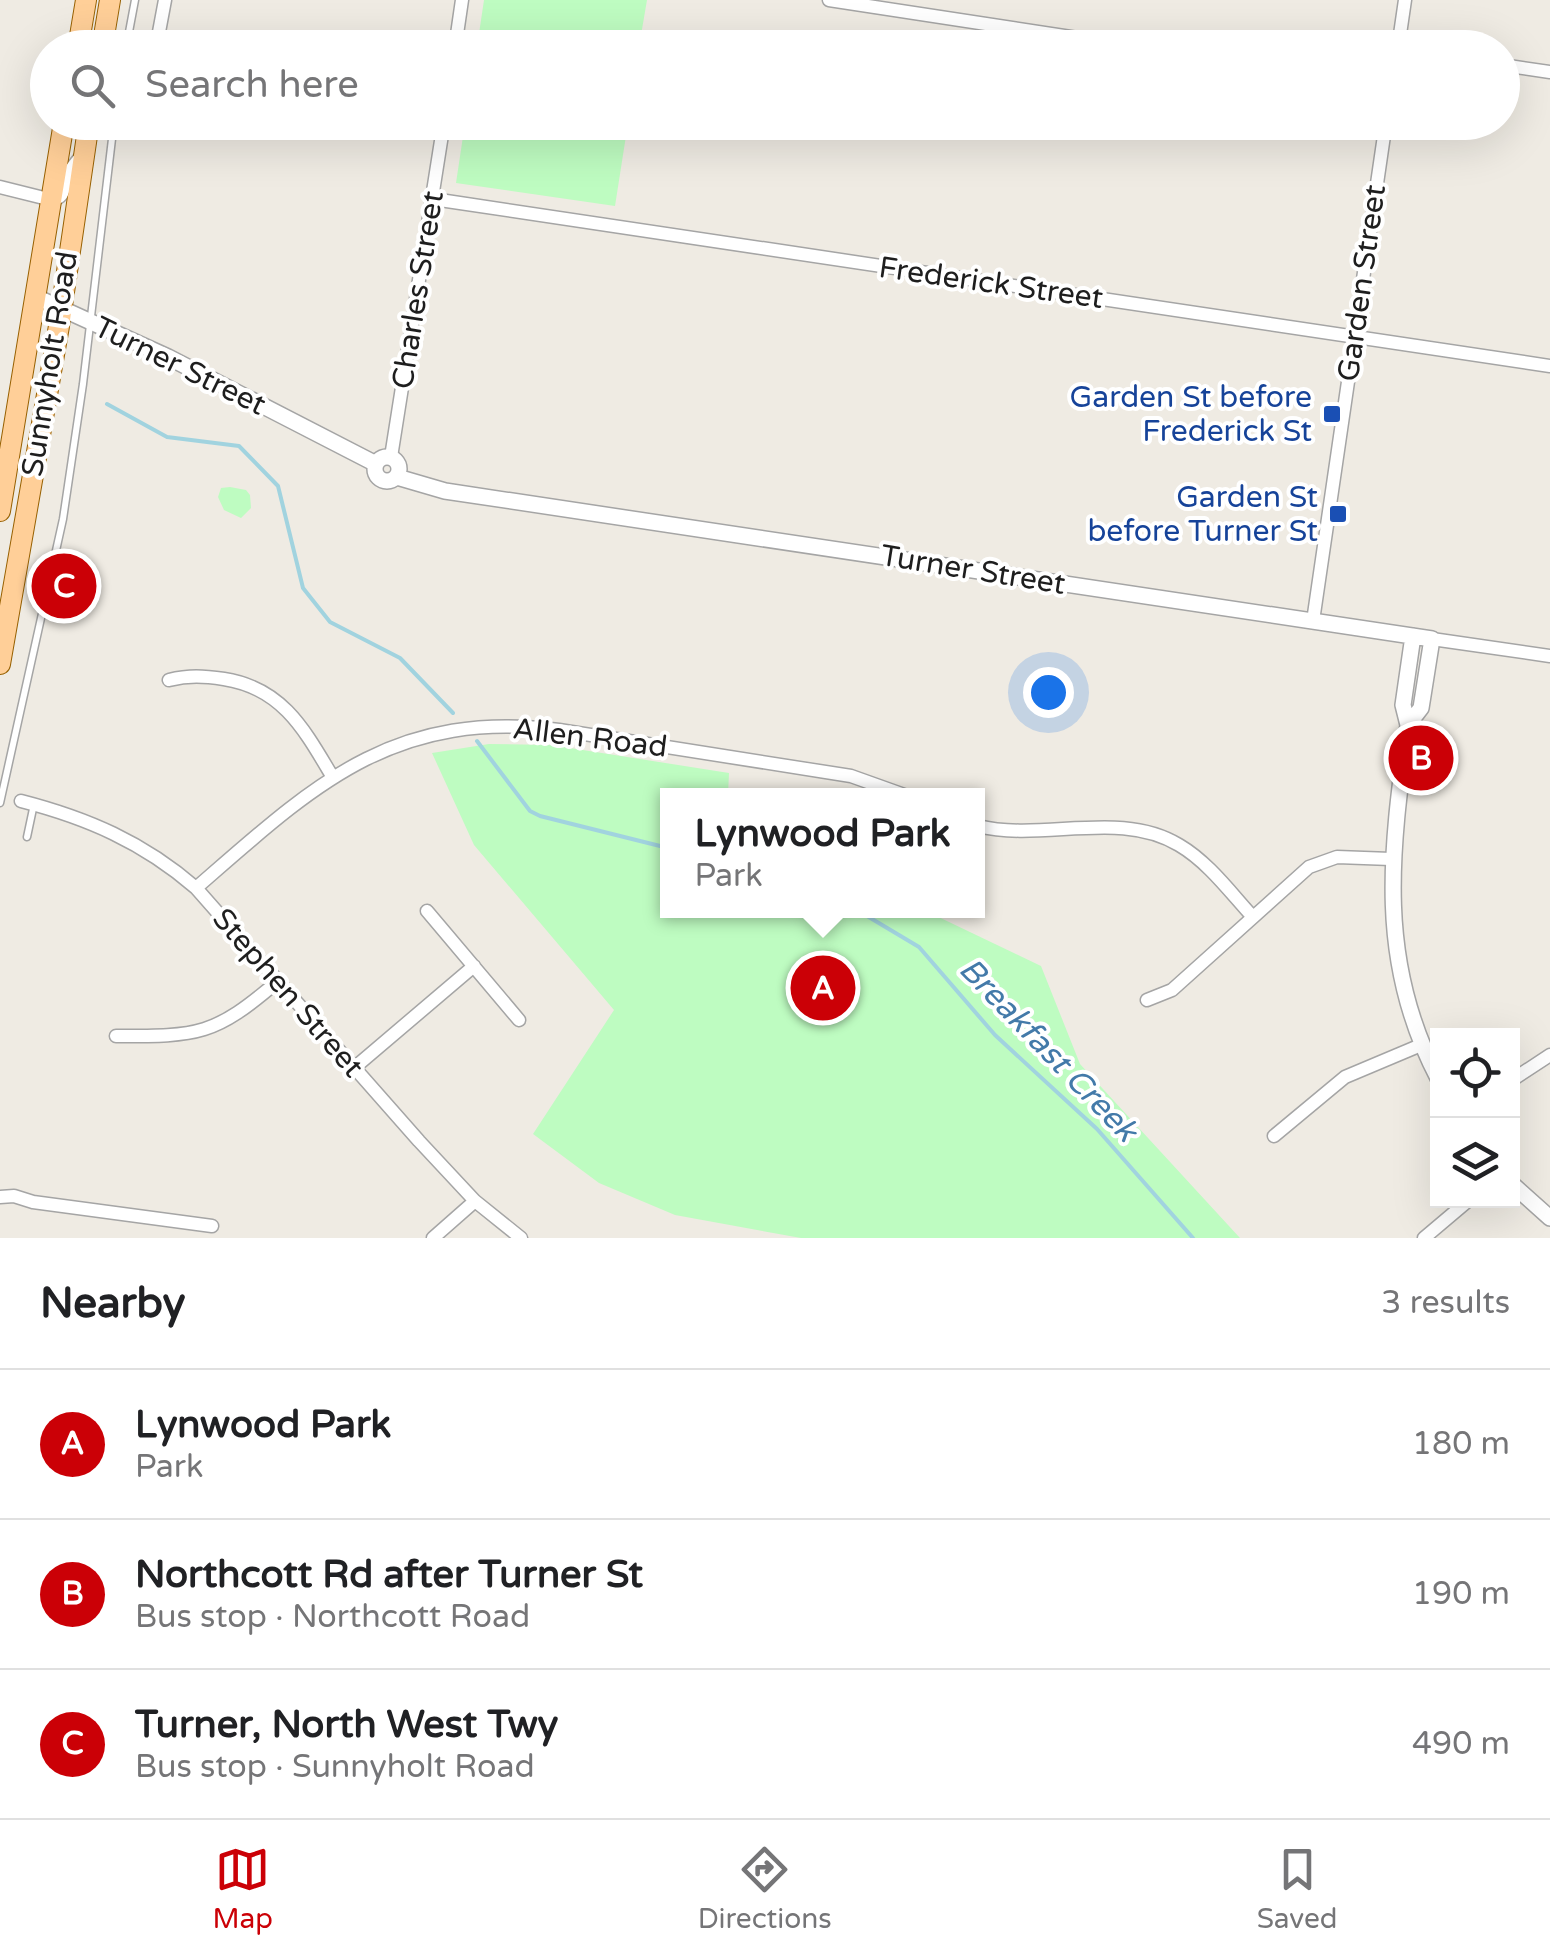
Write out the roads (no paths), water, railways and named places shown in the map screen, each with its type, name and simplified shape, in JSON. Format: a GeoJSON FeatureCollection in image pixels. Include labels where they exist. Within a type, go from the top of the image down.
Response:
{"type":"FeatureCollection","features":[{"type":"Feature","properties":{"kind":"main road"},"geometry":{"type":"LineString","coordinates":[[81,30],[86,0]]}},
{"type":"Feature","properties":{"kind":"main road"},"geometry":{"type":"LineString","coordinates":[[105,30],[110,0]]}},
{"type":"Feature","properties":{"kind":"main road","name":"Sunnyholt Road"},"geometry":{"type":"LineString","coordinates":[[0,511],[61,140]]}},
{"type":"Feature","properties":{"kind":"main road","name":"Sunnyholt Road"},"geometry":{"type":"LineString","coordinates":[[0,664],[62,307],[85,140]]}},
{"type":"Feature","properties":{"kind":"street"},"geometry":{"type":"LineString","coordinates":[[159,30],[165,0]]}},
{"type":"Feature","properties":{"kind":"street"},"geometry":{"type":"LineString","coordinates":[[458,30],[462,0]]}},
{"type":"Feature","properties":{"kind":"street"},"geometry":{"type":"LineString","coordinates":[[828,0],[1025,30]]}},
{"type":"Feature","properties":{"kind":"street"},"geometry":{"type":"LineString","coordinates":[[1400,30],[1404,0]]}},
{"type":"Feature","properties":{"kind":"street"},"geometry":{"type":"LineString","coordinates":[[1520,68],[1550,72]]}},
{"type":"Feature","properties":{"kind":"street","name":"Charles Street"},"geometry":{"type":"LineString","coordinates":[[383,461],[441,140]]}},
{"type":"Feature","properties":{"kind":"street","name":"Garden Street"},"geometry":{"type":"LineString","coordinates":[[1313,621],[1383,140]]}},
{"type":"Feature","properties":{"kind":"street"},"geometry":{"type":"LineString","coordinates":[[0,187],[52,200],[64,194],[68,174],[83,154]]}},
{"type":"Feature","properties":{"kind":"street","name":"Frederick Street"},"geometry":{"type":"LineString","coordinates":[[432,200],[1550,366]]}},
{"type":"Feature","properties":{"kind":"street","name":"Turner Street"},"geometry":{"type":"LineString","coordinates":[[36,297],[399,466],[397,477],[445,491],[1550,656]]}},
{"type":"Feature","properties":{"kind":"street"},"geometry":{"type":"LineString","coordinates":[[1413,636],[1403,706],[1408,724],[1392,859],[1395,944],[1406,999],[1430,1062]]}},
{"type":"Feature","properties":{"kind":"street"},"geometry":{"type":"LineString","coordinates":[[1408,724],[1421,708],[1432,639]]}},
{"type":"Feature","properties":{"kind":"street"},"geometry":{"type":"LineString","coordinates":[[169,680],[202,676],[234,681],[273,696],[301,724],[332,776]]}},
{"type":"Feature","properties":{"kind":"street","name":"Allen Road"},"geometry":{"type":"LineString","coordinates":[[196,888],[294,802],[332,776],[413,740],[461,730],[523,726],[852,776],[885,788]]}},
{"type":"Feature","properties":{"kind":"street","name":"Stephen Street"},"geometry":{"type":"LineString","coordinates":[[28,803],[78,816],[124,837],[166,863],[196,888],[476,1201],[521,1238]]}},
{"type":"Feature","properties":{"kind":"street"},"geometry":{"type":"LineString","coordinates":[[985,827],[1016,832],[1128,829],[1163,837],[1198,858],[1252,916]]}},
{"type":"Feature","properties":{"kind":"street"},"geometry":{"type":"LineString","coordinates":[[1147,1000],[1172,990],[1300,873],[1317,863],[1347,856],[1392,859]]}},
{"type":"Feature","properties":{"kind":"street"},"geometry":{"type":"LineString","coordinates":[[427,911],[520,1020]]}},
{"type":"Feature","properties":{"kind":"street"},"geometry":{"type":"LineString","coordinates":[[354,1068],[474,966]]}},
{"type":"Feature","properties":{"kind":"street"},"geometry":{"type":"LineString","coordinates":[[116,1036],[183,1035],[206,1030],[241,1013],[278,981]]}},
{"type":"Feature","properties":{"kind":"street"},"geometry":{"type":"LineString","coordinates":[[1274,1136],[1346,1078],[1421,1045]]}},
{"type":"Feature","properties":{"kind":"street"},"geometry":{"type":"LineString","coordinates":[[1520,1075],[1550,1054]]}},
{"type":"Feature","properties":{"kind":"street"},"geometry":{"type":"LineString","coordinates":[[1520,1191],[1550,1218]]}},
{"type":"Feature","properties":{"kind":"street"},"geometry":{"type":"LineString","coordinates":[[0,1197],[212,1226]]}},
{"type":"Feature","properties":{"kind":"street"},"geometry":{"type":"LineString","coordinates":[[434,1238],[476,1201]]}},
{"type":"Feature","properties":{"kind":"street"},"geometry":{"type":"LineString","coordinates":[[1424,1238],[1459,1208]]}},
{"type":"Feature","properties":{"kind":"lane"},"geometry":{"type":"LineString","coordinates":[[129,30],[135,0]]}},
{"type":"Feature","properties":{"kind":"lane"},"geometry":{"type":"LineString","coordinates":[[0,803],[63,519],[84,384],[112,140]]}},
{"type":"Feature","properties":{"kind":"lane"},"geometry":{"type":"LineString","coordinates":[[27,836],[28,803]]}},
{"type":"Feature","properties":{"kind":"waterway","name":"Breakfast Creek"},"geometry":{"type":"LineString","coordinates":[[107,404],[167,437],[239,446],[278,486],[303,588],[330,622],[400,658],[453,713]]}},
{"type":"Feature","properties":{"kind":"waterway","name":"Breakfast Creek"},"geometry":{"type":"LineString","coordinates":[[477,741],[530,811],[660,846]]}},
{"type":"Feature","properties":{"kind":"waterway","name":"Breakfast Creek"},"geometry":{"type":"LineString","coordinates":[[870,918],[919,947],[995,1035],[1097,1129],[1193,1238]]}},
{"type":"Feature","properties":{"kind":"place","name":"Garden St before Frederick St"},"geometry":{"type":"Point","coordinates":[1332,414]}},
{"type":"Feature","properties":{"kind":"place","name":"Garden St before Turner St"},"geometry":{"type":"Point","coordinates":[1338,514]}},
{"type":"Feature","properties":{"kind":"place","name":"Turner, North West Twy"},"geometry":{"type":"Point","coordinates":[64,586]}},
{"type":"Feature","properties":{"kind":"place","name":"Northcott Rd after Turner St"},"geometry":{"type":"Point","coordinates":[1421,758]}},
{"type":"Feature","properties":{"kind":"place","name":"Lynwood Park"},"geometry":{"type":"Point","coordinates":[823,988]}}]}
